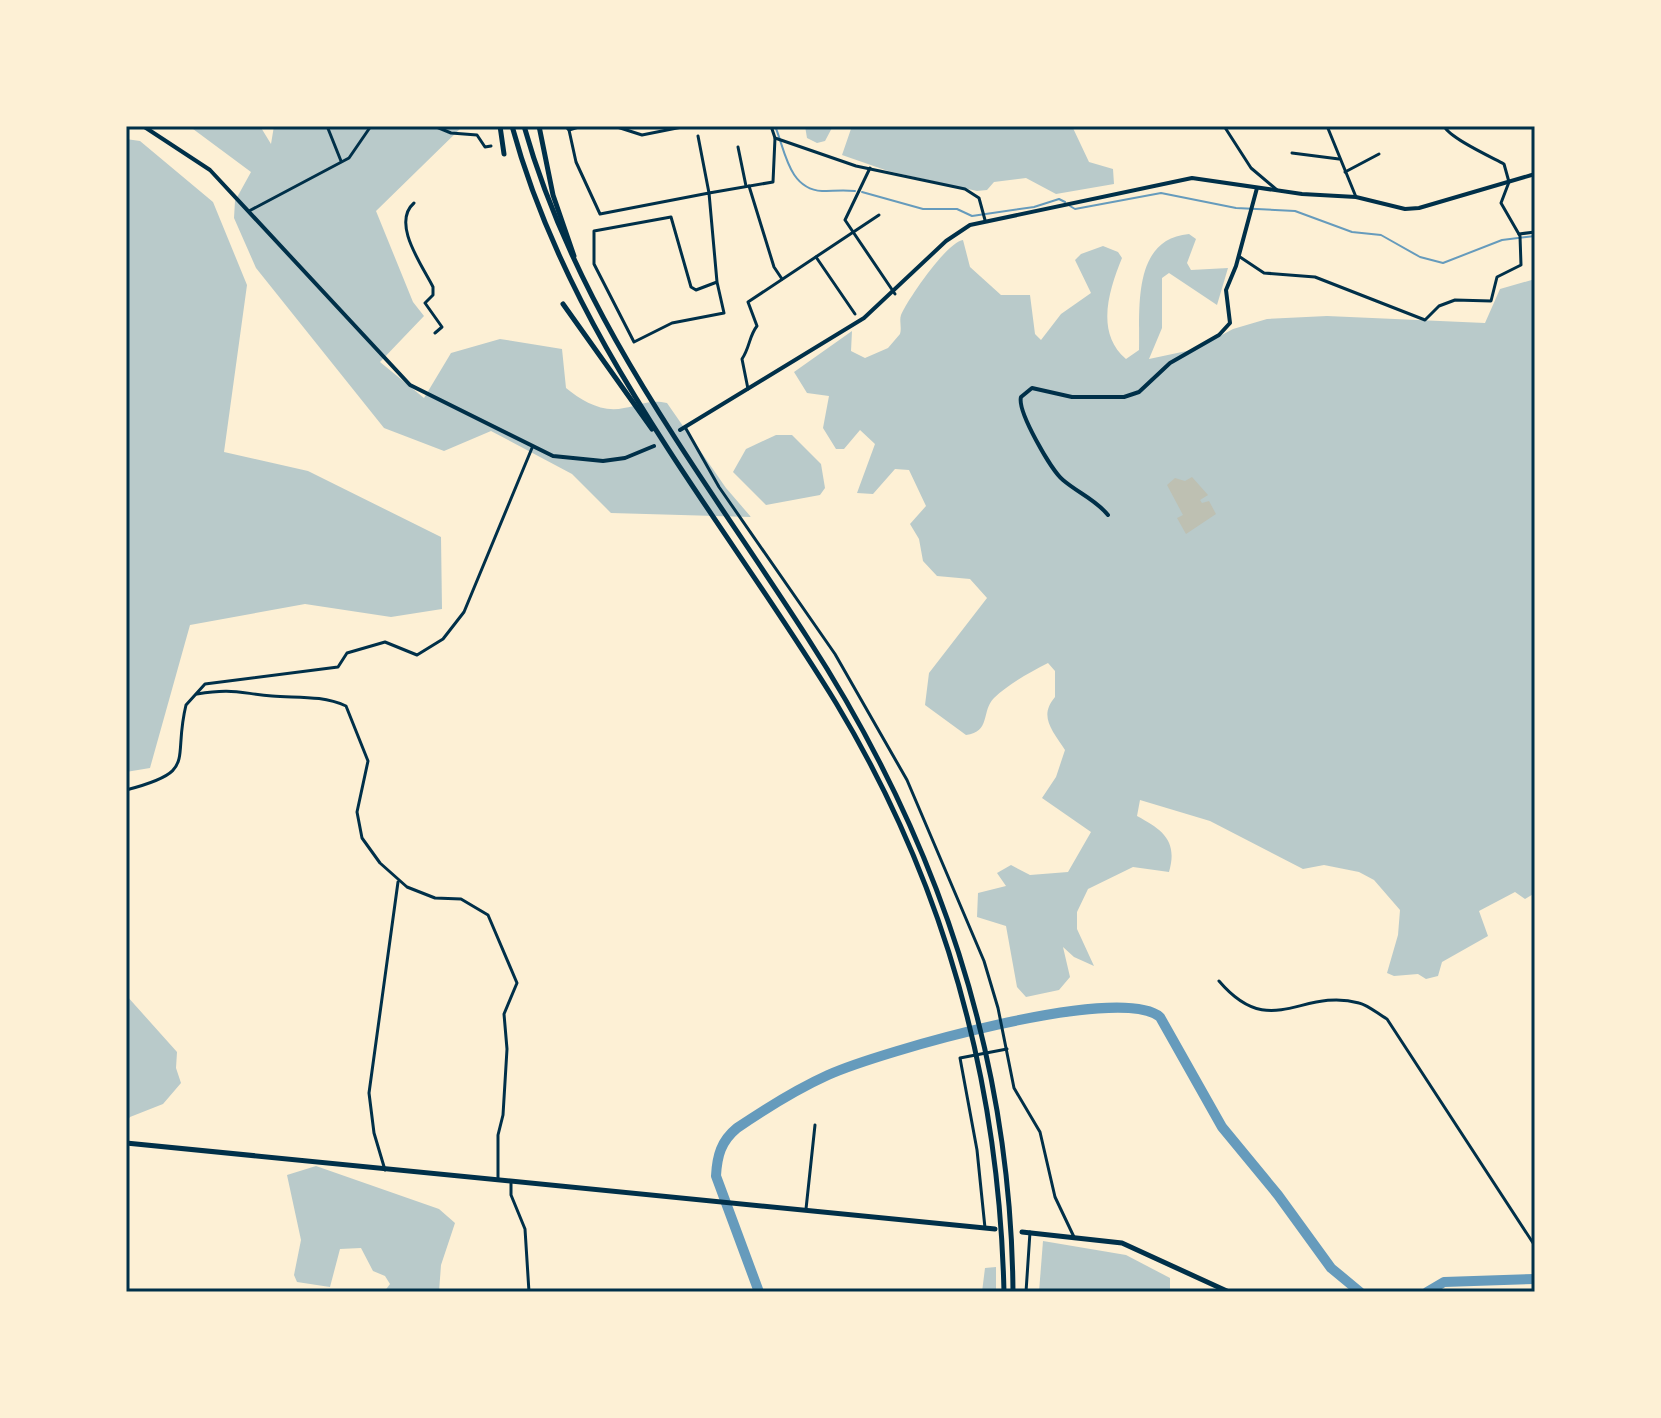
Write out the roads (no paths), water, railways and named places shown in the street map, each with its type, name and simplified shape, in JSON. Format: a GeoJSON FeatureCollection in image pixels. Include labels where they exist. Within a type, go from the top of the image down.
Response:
{"type":"FeatureCollection","features":[{"type":"Feature","properties":{"kind":"highway"},"geometry":{"type":"LineString","coordinates":[[500,126],[504,154]]}},
{"type":"Feature","properties":{"kind":"highway"},"geometry":{"type":"LineString","coordinates":[[512,126],[539,208],[572,285],[606,349],[853,733],[914,858],[962,989],[979,1056],[1000,1192],[1004,1292]]}},
{"type":"Feature","properties":{"kind":"highway"},"geometry":{"type":"LineString","coordinates":[[524,126],[541,184],[583,282],[653,405],[808,637],[885,767],[925,853],[971,986],[988,1054],[1010,1194],[1013,1292]]}},
{"type":"Feature","properties":{"kind":"highway"},"geometry":{"type":"LineString","coordinates":[[539,126],[553,195],[583,282]]}},
{"type":"Feature","properties":{"kind":"highway"},"geometry":{"type":"LineString","coordinates":[[563,304],[679,465]]}},
{"type":"Feature","properties":{"kind":"highway"},"geometry":{"type":"LineString","coordinates":[[126,1143],[995,1229]]}},
{"type":"Feature","properties":{"kind":"highway"},"geometry":{"type":"LineString","coordinates":[[1022,1232],[1074,1237],[1134,1248],[1229,1292]]}},
{"type":"Feature","properties":{"kind":"main road"},"geometry":{"type":"LineString","coordinates":[[143,126],[205,165],[410,385],[553,456],[603,461],[625,458],[654,446]]}},
{"type":"Feature","properties":{"kind":"main road"},"geometry":{"type":"LineString","coordinates":[[683,428],[839,335],[895,294],[959,231],[985,219],[1192,178],[1356,197],[1405,209],[1419,208],[1535,174]]}},
{"type":"Feature","properties":{"kind":"main road"},"geometry":{"type":"LineString","coordinates":[[1108,515],[1097,502],[1058,474],[1020,412],[1021,397],[1032,388],[1072,397],[1124,397],[1139,392],[1170,363],[1219,335],[1230,323],[1226,290],[1239,256],[1257,187]]}},
{"type":"Feature","properties":{"kind":"street"},"geometry":{"type":"LineString","coordinates":[[327,126],[341,161]]}},
{"type":"Feature","properties":{"kind":"street"},"geometry":{"type":"LineString","coordinates":[[248,211],[357,150],[371,126]]}},
{"type":"Feature","properties":{"kind":"street"},"geometry":{"type":"LineString","coordinates":[[434,126],[451,133],[477,135],[485,147],[491,146]]}},
{"type":"Feature","properties":{"kind":"street"},"geometry":{"type":"LineString","coordinates":[[565,126],[569,130],[576,162],[600,214],[774,181],[777,138],[771,126]]}},
{"type":"Feature","properties":{"kind":"street"},"geometry":{"type":"LineString","coordinates":[[569,130],[582,126]]}},
{"type":"Feature","properties":{"kind":"street"},"geometry":{"type":"LineString","coordinates":[[614,126],[642,135],[687,126]]}},
{"type":"Feature","properties":{"kind":"street"},"geometry":{"type":"LineString","coordinates":[[1224,126],[1249,166],[1277,190]]}},
{"type":"Feature","properties":{"kind":"street"},"geometry":{"type":"LineString","coordinates":[[1327,126],[1356,197]]}},
{"type":"Feature","properties":{"kind":"street"},"geometry":{"type":"LineString","coordinates":[[1239,256],[1264,273],[1315,277],[1425,320],[1439,306],[1455,300],[1491,301],[1497,277],[1521,265],[1519,237],[1501,203],[1509,182],[1504,164],[1477,147],[1453,139],[1444,126]]}},
{"type":"Feature","properties":{"kind":"street"},"geometry":{"type":"LineString","coordinates":[[698,136],[709,193],[717,282],[724,313],[672,323],[634,342],[594,264],[594,231],[671,217],[691,287],[696,290],[717,282]]}},
{"type":"Feature","properties":{"kind":"street"},"geometry":{"type":"LineString","coordinates":[[777,138],[870,168],[965,189],[979,198],[985,219]]}},
{"type":"Feature","properties":{"kind":"street"},"geometry":{"type":"LineString","coordinates":[[738,147],[774,267],[782,279]]}},
{"type":"Feature","properties":{"kind":"street"},"geometry":{"type":"LineString","coordinates":[[1292,153],[1339,159]]}},
{"type":"Feature","properties":{"kind":"street"},"geometry":{"type":"LineString","coordinates":[[1345,172],[1379,154]]}},
{"type":"Feature","properties":{"kind":"street"},"geometry":{"type":"LineString","coordinates":[[870,168],[845,214],[852,233],[895,294]]}},
{"type":"Feature","properties":{"kind":"street"},"geometry":{"type":"LineString","coordinates":[[414,203],[405,215],[405,226],[433,287],[433,295],[425,303],[442,327],[435,333]]}},
{"type":"Feature","properties":{"kind":"street"},"geometry":{"type":"LineString","coordinates":[[748,389],[742,359],[749,348],[750,333],[757,326],[747,304],[879,215]]}},
{"type":"Feature","properties":{"kind":"street"},"geometry":{"type":"LineString","coordinates":[[1519,237],[1535,232]]}},
{"type":"Feature","properties":{"kind":"street"},"geometry":{"type":"LineString","coordinates":[[816,257],[855,314]]}},
{"type":"Feature","properties":{"kind":"street"},"geometry":{"type":"LineString","coordinates":[[683,428],[719,487],[820,632],[895,757],[947,881],[963,909],[998,1008],[1016,1093],[1024,1101],[1040,1132],[1055,1197],[1074,1237]]}},
{"type":"Feature","properties":{"kind":"street"},"geometry":{"type":"LineString","coordinates":[[126,790],[149,784],[175,770],[183,752],[186,705],[205,684],[338,667],[347,653],[385,642],[410,653],[430,650],[455,625],[475,591],[532,448]]}},
{"type":"Feature","properties":{"kind":"street"},"geometry":{"type":"LineString","coordinates":[[197,694],[242,690],[271,696],[301,695],[346,706],[368,761],[357,825],[370,851],[398,881],[423,895],[461,899],[481,909],[494,926],[513,969],[515,993],[504,1014],[507,1049],[503,1115],[498,1135],[498,1180]]}},
{"type":"Feature","properties":{"kind":"street"},"geometry":{"type":"LineString","coordinates":[[385,1170],[374,1133],[369,1093],[398,881]]}},
{"type":"Feature","properties":{"kind":"street"},"geometry":{"type":"LineString","coordinates":[[1219,981],[1232,996],[1254,1008],[1285,1012],[1305,1002],[1359,1003],[1387,1019],[1535,1246]]}},
{"type":"Feature","properties":{"kind":"street"},"geometry":{"type":"LineString","coordinates":[[985,1228],[977,1150],[960,1058],[1007,1049]]}},
{"type":"Feature","properties":{"kind":"street"},"geometry":{"type":"LineString","coordinates":[[806,1211],[815,1125]]}},
{"type":"Feature","properties":{"kind":"street"},"geometry":{"type":"LineString","coordinates":[[512,1181],[511,1195],[525,1229],[529,1292]]}},
{"type":"Feature","properties":{"kind":"street"},"geometry":{"type":"LineString","coordinates":[[1026,1292],[1030,1232]]}},
{"type":"Feature","properties":{"kind":"waterway"},"geometry":{"type":"LineString","coordinates":[[775,126],[790,166],[802,183],[822,191],[855,191]]}},
{"type":"Feature","properties":{"kind":"waterway"},"geometry":{"type":"LineString","coordinates":[[862,192],[923,209],[957,209],[972,216],[1034,207],[1059,199],[1065,202]]}},
{"type":"Feature","properties":{"kind":"waterway"},"geometry":{"type":"LineString","coordinates":[[1070,206],[1075,209],[1161,193],[1236,208],[1295,211],[1352,232],[1381,235],[1420,257],[1443,263],[1502,240],[1535,236]]}},
{"type":"Feature","properties":{"kind":"waterway"},"geometry":{"type":"LineString","coordinates":[[759,1292],[716,1176],[721,1149],[737,1128],[828,1075],[896,1051],[998,1025],[1098,1008],[1136,1009],[1160,1017],[1222,1127],[1278,1195],[1331,1268],[1360,1292]]}},
{"type":"Feature","properties":{"kind":"waterway"},"geometry":{"type":"LineString","coordinates":[[1427,1292],[1444,1282],[1535,1279]]}}]}
